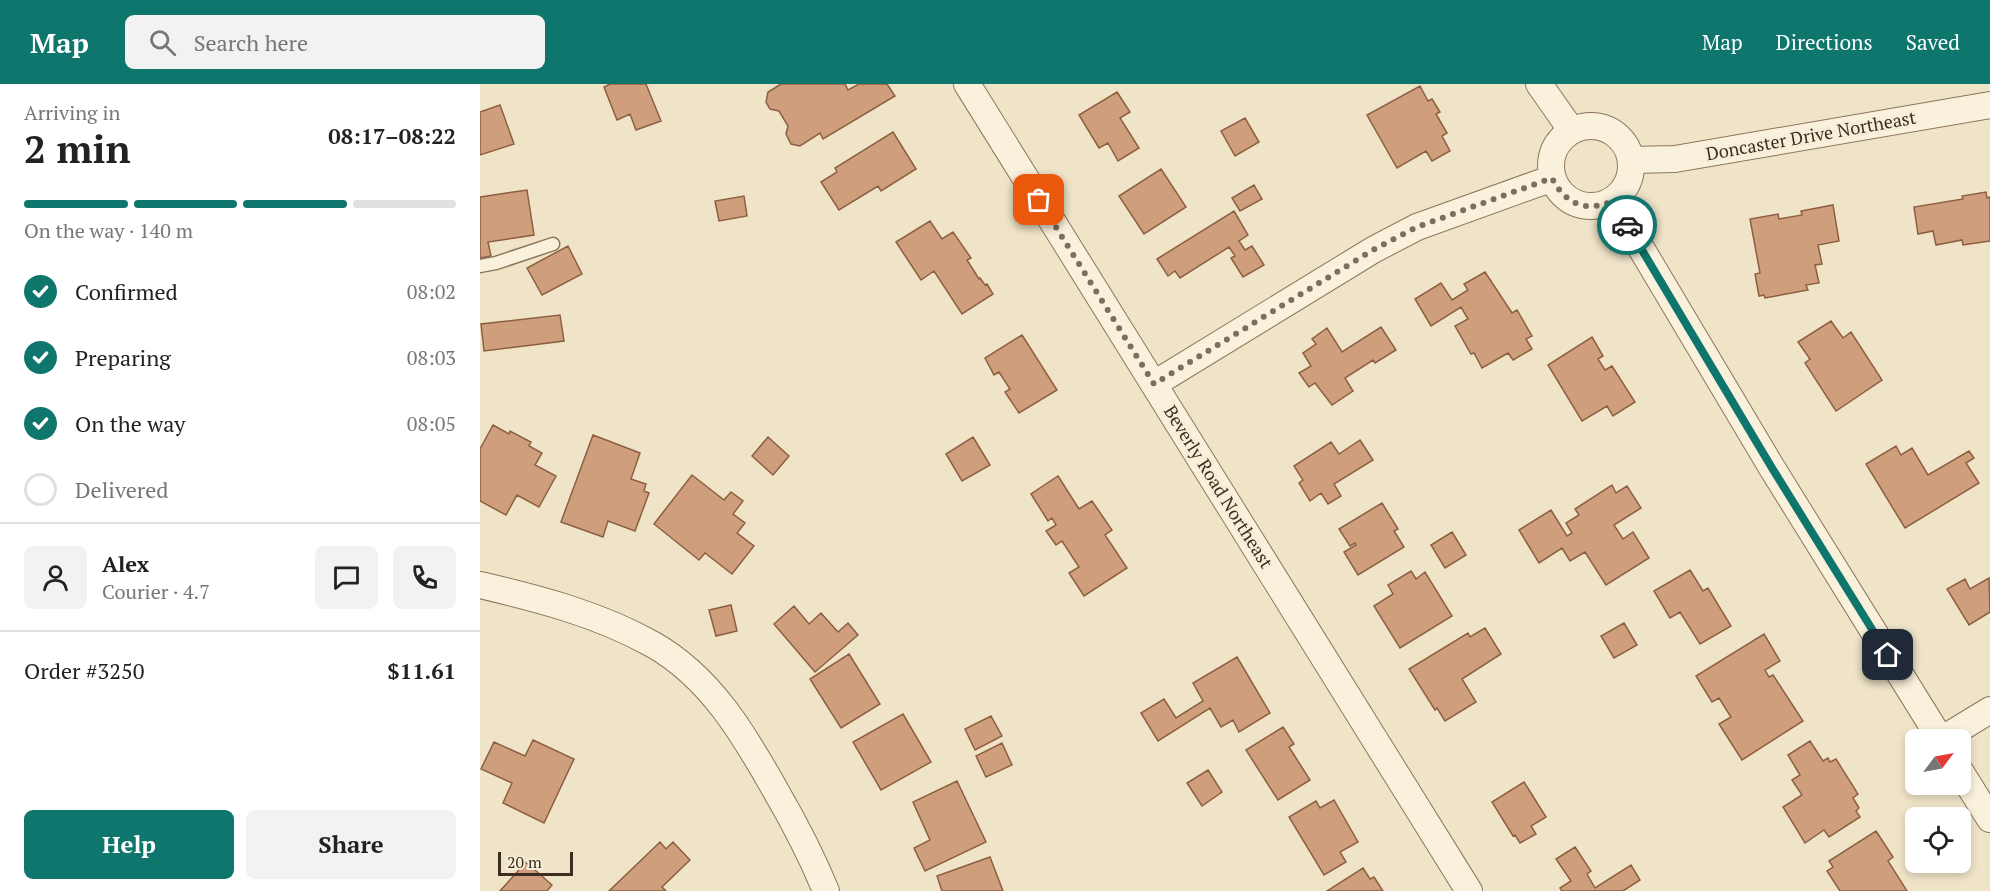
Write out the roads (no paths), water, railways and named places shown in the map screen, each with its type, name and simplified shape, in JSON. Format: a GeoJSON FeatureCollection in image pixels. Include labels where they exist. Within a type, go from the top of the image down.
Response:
{"type":"FeatureCollection","features":[{"type":"Feature","properties":{"kind":"street","name":"Beverly Road Northeast"},"geometry":{"type":"LineString","coordinates":[[967,84],[1469,891]]}},
{"type":"Feature","properties":{"kind":"street"},"geometry":{"type":"LineString","coordinates":[[1539,84],[1572,131]]}},
{"type":"Feature","properties":{"kind":"street","name":"Doncaster Drive Northeast"},"geometry":{"type":"LineString","coordinates":[[1631,160],[1675,159],[1990,105]]}},
{"type":"Feature","properties":{"kind":"street"},"geometry":{"type":"LineString","coordinates":[[1593,126],[1614,133],[1622,140],[1631,160],[1628,183],[1613,201],[1593,207],[1582,206],[1564,196],[1552,178],[1552,159],[1559,143],[1572,131],[1593,126]]}},
{"type":"Feature","properties":{"kind":"street"},"geometry":{"type":"LineString","coordinates":[[1154,384],[1373,250],[1417,227],[1552,178]]}},
{"type":"Feature","properties":{"kind":"street"},"geometry":{"type":"LineString","coordinates":[[1613,201],[1772,468],[1934,729]]}},
{"type":"Feature","properties":{"kind":"street"},"geometry":{"type":"LineString","coordinates":[[480,585],[538,599],[599,618],[653,645],[688,669],[720,702],[758,759],[797,828],[825,891]]}},
{"type":"Feature","properties":{"kind":"street"},"geometry":{"type":"LineString","coordinates":[[1959,729],[1990,710]]}},
{"type":"Feature","properties":{"kind":"street"},"geometry":{"type":"LineString","coordinates":[[1971,789],[1990,819]]}},
{"type":"Feature","properties":{"kind":"lane"},"geometry":{"type":"LineString","coordinates":[[480,266],[553,244]]}}]}
